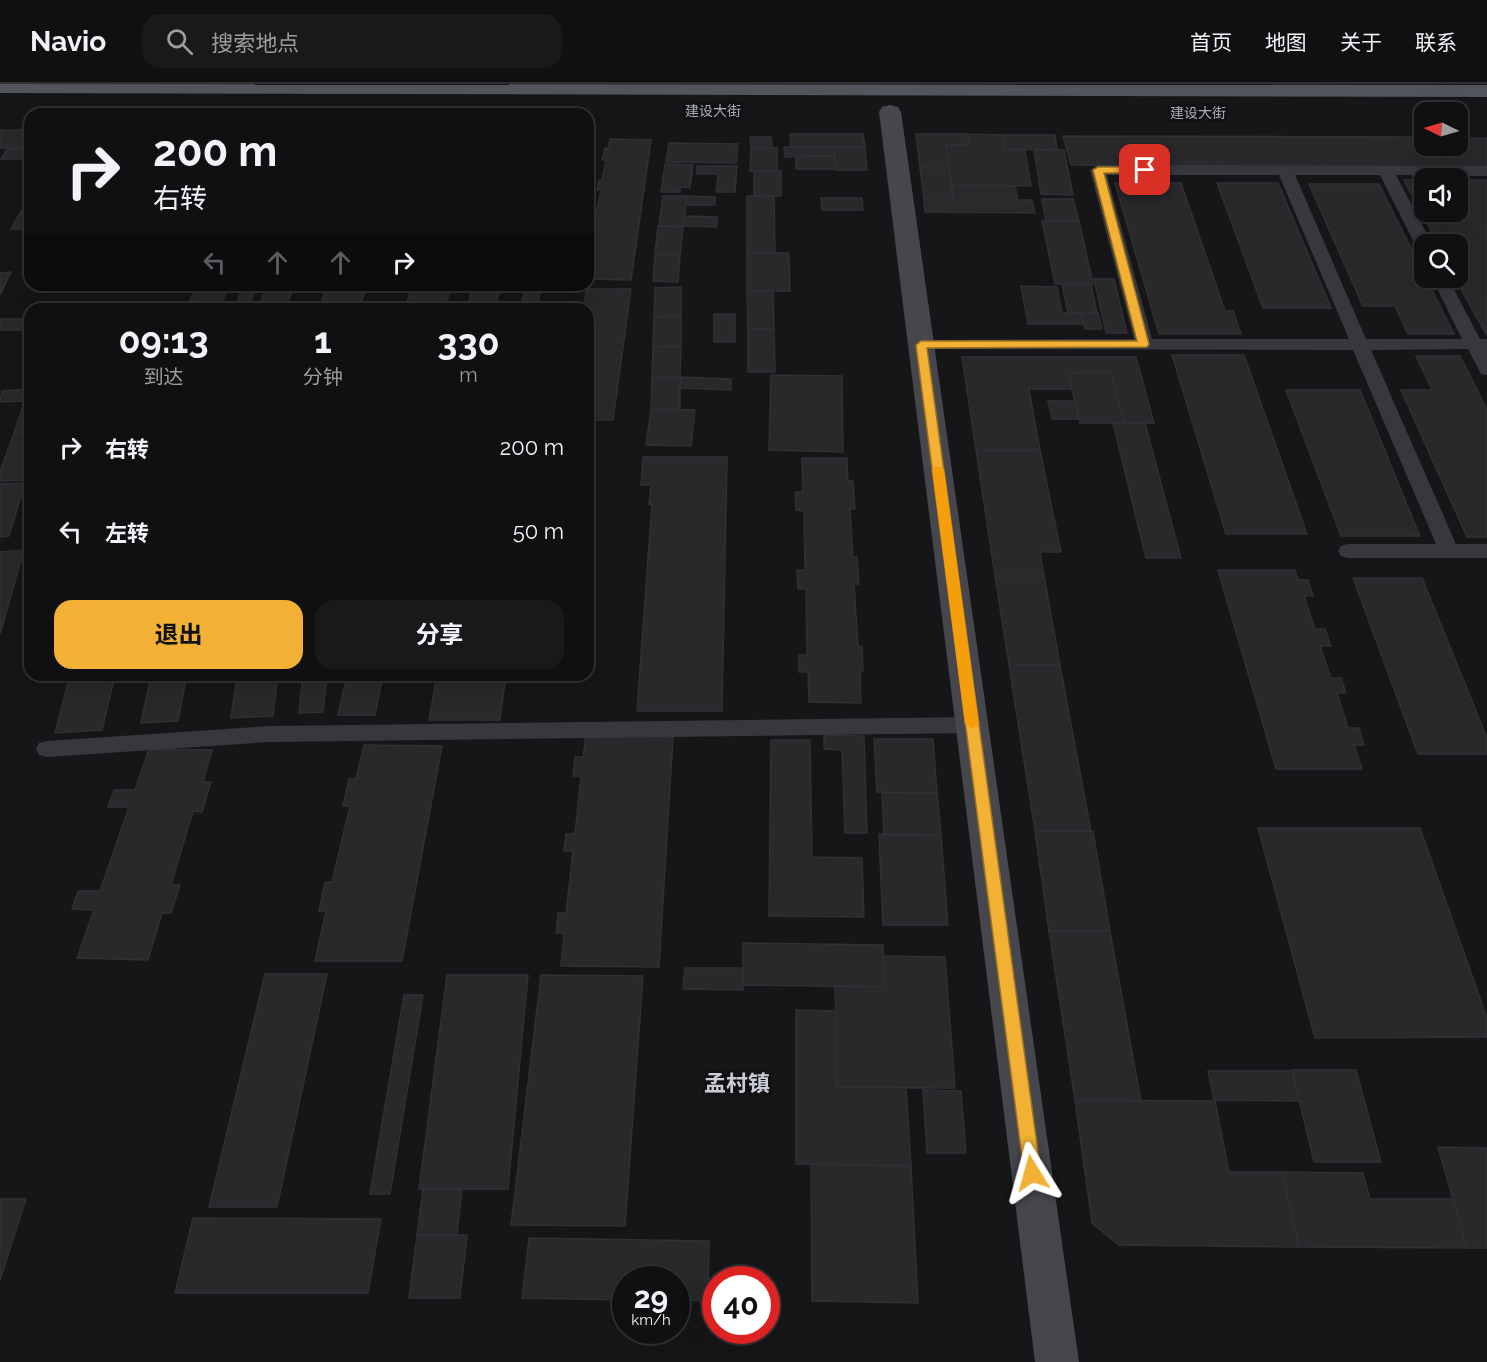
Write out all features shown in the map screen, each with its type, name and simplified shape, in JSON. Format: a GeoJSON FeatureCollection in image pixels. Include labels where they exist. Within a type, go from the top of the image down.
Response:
{"type":"FeatureCollection","features":[{"type":"Feature","properties":{"kind":"main road","name":"建设大街"},"geometry":{"type":"LineString","coordinates":[[0,87],[803,86],[1487,91]]}},
{"type":"Feature","properties":{"kind":"street"},"geometry":{"type":"LineString","coordinates":[[890,112],[1058,1362]]}},
{"type":"Feature","properties":{"kind":"lane"},"geometry":{"type":"LineString","coordinates":[[1144,344],[1098,170],[1487,171]]}},
{"type":"Feature","properties":{"kind":"lane"},"geometry":{"type":"LineString","coordinates":[[1285,171],[1449,551]]}},
{"type":"Feature","properties":{"kind":"lane"},"geometry":{"type":"LineString","coordinates":[[1386,171],[1418,234]]}},
{"type":"Feature","properties":{"kind":"lane"},"geometry":{"type":"LineString","coordinates":[[1446,288],[1480,344],[1487,370]]}},
{"type":"Feature","properties":{"kind":"lane"},"geometry":{"type":"LineString","coordinates":[[921,345],[1480,344]]}},
{"type":"Feature","properties":{"kind":"lane"},"geometry":{"type":"LineString","coordinates":[[1348,551],[1487,551]]}},
{"type":"Feature","properties":{"kind":"lane"},"geometry":{"type":"LineString","coordinates":[[47,749],[270,734],[972,725]]}},
{"type":"Feature","properties":{"kind":"building"},"geometry":{"type":"Polygon","coordinates":[[[0,130],[24,130],[24,148],[0,148],[0,130]]]}},
{"type":"Feature","properties":{"kind":"building"},"geometry":{"type":"Polygon","coordinates":[[[790,134],[863,134],[865,147],[791,147],[790,134]]]}},
{"type":"Feature","properties":{"kind":"building"},"geometry":{"type":"Polygon","coordinates":[[[916,134],[967,134],[969,145],[946,145],[949,168],[920,168],[916,134]]]}},
{"type":"Feature","properties":{"kind":"building"},"geometry":{"type":"Polygon","coordinates":[[[967,134],[1002,135],[1005,149],[1025,150],[1031,186],[951,185],[946,145],[969,145],[967,134]]]}},
{"type":"Feature","properties":{"kind":"building"},"geometry":{"type":"Polygon","coordinates":[[[1002,135],[1055,135],[1057,150],[1005,149],[1002,135]]]}},
{"type":"Feature","properties":{"kind":"building"},"geometry":{"type":"Polygon","coordinates":[[[1063,136],[1414,137],[1414,156],[1468,156],[1468,138],[1487,138],[1487,167],[1071,165],[1063,136]]]}},
{"type":"Feature","properties":{"kind":"building"},"geometry":{"type":"Polygon","coordinates":[[[750,137],[771,137],[772,148],[751,148],[750,137]]]}},
{"type":"Feature","properties":{"kind":"building"},"geometry":{"type":"Polygon","coordinates":[[[610,139],[651,140],[631,280],[594,279],[594,216],[596,216],[601,190],[597,190],[599,180],[602,180],[606,160],[602,160],[605,148],[608,149],[610,139]]]}},
{"type":"Feature","properties":{"kind":"building"},"geometry":{"type":"Polygon","coordinates":[[[669,143],[738,144],[736,163],[666,162],[669,143]]]}},
{"type":"Feature","properties":{"kind":"building"},"geometry":{"type":"Polygon","coordinates":[[[784,147],[834,147],[835,156],[785,157],[784,147]]]}},
{"type":"Feature","properties":{"kind":"building"},"geometry":{"type":"Polygon","coordinates":[[[834,147],[865,147],[867,170],[836,170],[834,147]]]}},
{"type":"Feature","properties":{"kind":"building"},"geometry":{"type":"Polygon","coordinates":[[[751,148],[777,148],[777,171],[750,171],[751,148]]]}},
{"type":"Feature","properties":{"kind":"building"},"geometry":{"type":"Polygon","coordinates":[[[7,149],[24,149],[24,159],[1,159],[7,149]]]}},
{"type":"Feature","properties":{"kind":"building"},"geometry":{"type":"Polygon","coordinates":[[[1034,150],[1064,150],[1073,195],[1041,194],[1034,150]]]}},
{"type":"Feature","properties":{"kind":"building"},"geometry":{"type":"Polygon","coordinates":[[[796,156],[835,156],[836,169],[796,169],[796,156]]]}},
{"type":"Feature","properties":{"kind":"building"},"geometry":{"type":"Polygon","coordinates":[[[665,164],[693,165],[690,188],[680,187],[680,192],[661,192],[665,164]]]}},
{"type":"Feature","properties":{"kind":"building"},"geometry":{"type":"Polygon","coordinates":[[[697,166],[719,166],[718,174],[697,174],[697,166]]]}},
{"type":"Feature","properties":{"kind":"building"},"geometry":{"type":"Polygon","coordinates":[[[719,166],[737,166],[735,192],[716,192],[719,166]]]}},
{"type":"Feature","properties":{"kind":"building"},"geometry":{"type":"Polygon","coordinates":[[[920,168],[949,168],[954,200],[924,200],[920,168]]]}},
{"type":"Feature","properties":{"kind":"building"},"geometry":{"type":"Polygon","coordinates":[[[754,171],[781,171],[781,196],[754,196],[754,171]]]}},
{"type":"Feature","properties":{"kind":"building"},"geometry":{"type":"Polygon","coordinates":[[[1404,180],[1414,180],[1414,199],[1404,180]]]}},
{"type":"Feature","properties":{"kind":"building"},"geometry":{"type":"Polygon","coordinates":[[[1468,180],[1487,180],[1487,336],[1461,288],[1468,288],[1468,234],[1433,234],[1426,222],[1468,222],[1468,180]]]}},
{"type":"Feature","properties":{"kind":"building"},"geometry":{"type":"Polygon","coordinates":[[[1115,183],[1181,183],[1225,311],[1233,311],[1241,334],[1159,334],[1115,183]]]}},
{"type":"Feature","properties":{"kind":"building"},"geometry":{"type":"Polygon","coordinates":[[[1217,183],[1278,183],[1331,308],[1263,308],[1217,183]]]}},
{"type":"Feature","properties":{"kind":"building"},"geometry":{"type":"Polygon","coordinates":[[[1309,184],[1379,184],[1414,254],[1414,288],[1431,288],[1454,334],[1408,334],[1395,306],[1363,306],[1309,184]]]}},
{"type":"Feature","properties":{"kind":"building"},"geometry":{"type":"Polygon","coordinates":[[[951,185],[1015,186],[1018,200],[954,200],[951,185]]]}},
{"type":"Feature","properties":{"kind":"building"},"geometry":{"type":"Polygon","coordinates":[[[663,196],[687,196],[684,226],[659,226],[663,196]]]}},
{"type":"Feature","properties":{"kind":"building"},"geometry":{"type":"Polygon","coordinates":[[[687,196],[715,197],[715,205],[686,205],[687,196]]]}},
{"type":"Feature","properties":{"kind":"building"},"geometry":{"type":"Polygon","coordinates":[[[747,196],[774,196],[775,253],[747,253],[747,196]]]}},
{"type":"Feature","properties":{"kind":"building"},"geometry":{"type":"Polygon","coordinates":[[[821,198],[862,198],[863,210],[822,210],[821,198]]]}},
{"type":"Feature","properties":{"kind":"building"},"geometry":{"type":"Polygon","coordinates":[[[1042,199],[1073,199],[1079,221],[1046,221],[1042,199]]]}},
{"type":"Feature","properties":{"kind":"building"},"geometry":{"type":"Polygon","coordinates":[[[924,200],[1032,200],[1035,213],[925,212],[924,200]]]}},
{"type":"Feature","properties":{"kind":"building"},"geometry":{"type":"Polygon","coordinates":[[[24,206],[24,229],[11,229],[24,206]]]}},
{"type":"Feature","properties":{"kind":"building"},"geometry":{"type":"Polygon","coordinates":[[[685,216],[717,217],[717,227],[684,226],[685,216]]]}},
{"type":"Feature","properties":{"kind":"building"},"geometry":{"type":"Polygon","coordinates":[[[1042,221],[1079,221],[1093,284],[1055,284],[1042,221]]]}},
{"type":"Feature","properties":{"kind":"building"},"geometry":{"type":"Polygon","coordinates":[[[658,226],[683,227],[680,255],[655,254],[658,226]]]}},
{"type":"Feature","properties":{"kind":"building"},"geometry":{"type":"Polygon","coordinates":[[[747,253],[789,253],[790,291],[747,291],[747,253]]]}},
{"type":"Feature","properties":{"kind":"building"},"geometry":{"type":"Polygon","coordinates":[[[655,254],[680,255],[678,282],[653,281],[655,254]]]}},
{"type":"Feature","properties":{"kind":"building"},"geometry":{"type":"Polygon","coordinates":[[[11,272],[0,295],[0,273],[11,272]]]}},
{"type":"Feature","properties":{"kind":"building"},"geometry":{"type":"Polygon","coordinates":[[[1094,279],[1114,279],[1127,333],[1106,333],[1094,279]]]}},
{"type":"Feature","properties":{"kind":"building"},"geometry":{"type":"Polygon","coordinates":[[[1062,284],[1091,284],[1097,313],[1068,313],[1062,284]]]}},
{"type":"Feature","properties":{"kind":"building"},"geometry":{"type":"Polygon","coordinates":[[[1021,286],[1057,287],[1062,313],[1081,313],[1084,324],[1028,324],[1021,286]]]}},
{"type":"Feature","properties":{"kind":"building"},"geometry":{"type":"Polygon","coordinates":[[[681,287],[681,316],[654,317],[655,288],[681,287]]]}},
{"type":"Feature","properties":{"kind":"building"},"geometry":{"type":"Polygon","coordinates":[[[631,289],[613,420],[594,420],[594,303],[584,303],[587,291],[631,289]]]}},
{"type":"Feature","properties":{"kind":"building"},"geometry":{"type":"Polygon","coordinates":[[[194,291],[226,291],[222,303],[189,303],[194,291]]]}},
{"type":"Feature","properties":{"kind":"building"},"geometry":{"type":"Polygon","coordinates":[[[242,291],[255,291],[250,303],[237,303],[242,291]]]}},
{"type":"Feature","properties":{"kind":"building"},"geometry":{"type":"Polygon","coordinates":[[[265,291],[292,291],[287,303],[260,303],[265,291]]]}},
{"type":"Feature","properties":{"kind":"building"},"geometry":{"type":"Polygon","coordinates":[[[325,291],[365,291],[361,303],[321,303],[325,291]]]}},
{"type":"Feature","properties":{"kind":"building"},"geometry":{"type":"Polygon","coordinates":[[[410,291],[450,291],[446,303],[407,303],[410,291]]]}},
{"type":"Feature","properties":{"kind":"building"},"geometry":{"type":"Polygon","coordinates":[[[472,291],[500,291],[496,303],[468,303],[472,291]]]}},
{"type":"Feature","properties":{"kind":"building"},"geometry":{"type":"Polygon","coordinates":[[[524,291],[540,291],[538,303],[522,303],[524,291]]]}},
{"type":"Feature","properties":{"kind":"building"},"geometry":{"type":"Polygon","coordinates":[[[747,291],[773,291],[774,329],[748,329],[747,291]]]}},
{"type":"Feature","properties":{"kind":"building"},"geometry":{"type":"Polygon","coordinates":[[[1081,313],[1098,313],[1102,329],[1085,329],[1081,313]]]}},
{"type":"Feature","properties":{"kind":"building"},"geometry":{"type":"Polygon","coordinates":[[[714,314],[735,314],[735,342],[714,342],[714,314]]]}},
{"type":"Feature","properties":{"kind":"building"},"geometry":{"type":"Polygon","coordinates":[[[681,316],[681,346],[653,347],[654,317],[681,316]]]}},
{"type":"Feature","properties":{"kind":"building"},"geometry":{"type":"Polygon","coordinates":[[[0,319],[24,319],[24,330],[0,330],[0,319]]]}},
{"type":"Feature","properties":{"kind":"building"},"geometry":{"type":"Polygon","coordinates":[[[748,329],[774,329],[775,372],[748,372],[748,329]]]}},
{"type":"Feature","properties":{"kind":"building"},"geometry":{"type":"Polygon","coordinates":[[[681,346],[680,377],[652,378],[653,347],[681,346]]]}},
{"type":"Feature","properties":{"kind":"building"},"geometry":{"type":"Polygon","coordinates":[[[1172,355],[1244,355],[1307,534],[1226,534],[1172,355]]]}},
{"type":"Feature","properties":{"kind":"building"},"geometry":{"type":"Polygon","coordinates":[[[1416,356],[1460,356],[1487,410],[1487,537],[1467,537],[1401,390],[1432,390],[1416,356]]]}},
{"type":"Feature","properties":{"kind":"building"},"geometry":{"type":"Polygon","coordinates":[[[962,357],[1136,357],[1154,423],[1124,423],[1111,372],[1068,373],[1072,389],[1029,389],[1040,450],[976,450],[962,357]]]}},
{"type":"Feature","properties":{"kind":"building"},"geometry":{"type":"Polygon","coordinates":[[[1111,372],[1124,423],[1080,423],[1068,373],[1111,372]]]}},
{"type":"Feature","properties":{"kind":"building"},"geometry":{"type":"Polygon","coordinates":[[[771,375],[842,376],[843,452],[769,450],[771,375]]]}},
{"type":"Feature","properties":{"kind":"building"},"geometry":{"type":"Polygon","coordinates":[[[680,377],[731,379],[731,390],[680,388],[680,377]]]}},
{"type":"Feature","properties":{"kind":"building"},"geometry":{"type":"Polygon","coordinates":[[[680,377],[680,410],[651,409],[652,378],[680,377]]]}},
{"type":"Feature","properties":{"kind":"building"},"geometry":{"type":"Polygon","coordinates":[[[24,389],[24,401],[0,402],[2,391],[24,389]]]}},
{"type":"Feature","properties":{"kind":"building"},"geometry":{"type":"Polygon","coordinates":[[[1286,390],[1360,390],[1420,536],[1341,536],[1286,390]]]}},
{"type":"Feature","properties":{"kind":"building"},"geometry":{"type":"Polygon","coordinates":[[[1048,401],[1075,401],[1079,419],[1052,419],[1048,401]]]}},
{"type":"Feature","properties":{"kind":"building"},"geometry":{"type":"Polygon","coordinates":[[[24,403],[24,432],[14,433],[24,403]]]}},
{"type":"Feature","properties":{"kind":"building"},"geometry":{"type":"Polygon","coordinates":[[[651,409],[695,410],[691,446],[646,445],[651,409]]]}},
{"type":"Feature","properties":{"kind":"building"},"geometry":{"type":"Polygon","coordinates":[[[1113,423],[1145,423],[1181,558],[1146,558],[1113,423]]]}},
{"type":"Feature","properties":{"kind":"building"},"geometry":{"type":"Polygon","coordinates":[[[24,432],[24,480],[0,481],[0,472],[14,433],[24,432]]]}},
{"type":"Feature","properties":{"kind":"building"},"geometry":{"type":"Polygon","coordinates":[[[976,450],[1040,450],[1061,552],[1040,552],[1044,576],[995,576],[976,450]]]}},
{"type":"Feature","properties":{"kind":"building"},"geometry":{"type":"Polygon","coordinates":[[[643,457],[727,457],[722,711],[637,711],[652,503],[649,504],[651,485],[641,485],[643,457]]]}},
{"type":"Feature","properties":{"kind":"building"},"geometry":{"type":"Polygon","coordinates":[[[802,458],[847,458],[848,481],[853,481],[855,509],[850,509],[853,557],[857,557],[859,584],[854,584],[858,646],[862,647],[861,703],[809,702],[808,672],[799,672],[799,655],[807,655],[806,589],[798,589],[797,570],[805,570],[804,511],[796,510],[795,492],[803,492],[802,458]]]}},
{"type":"Feature","properties":{"kind":"building"},"geometry":{"type":"Polygon","coordinates":[[[24,483],[9,536],[0,537],[0,484],[24,483]]]}},
{"type":"Feature","properties":{"kind":"building"},"geometry":{"type":"Polygon","coordinates":[[[24,550],[0,634],[0,552],[24,550]]]}},
{"type":"Feature","properties":{"kind":"building"},"geometry":{"type":"Polygon","coordinates":[[[1218,570],[1295,570],[1298,580],[1308,580],[1313,596],[1304,596],[1315,629],[1325,629],[1331,646],[1320,646],[1331,678],[1341,678],[1346,693],[1337,693],[1348,728],[1359,728],[1364,745],[1354,745],[1362,769],[1276,769],[1218,570]]]}},
{"type":"Feature","properties":{"kind":"building"},"geometry":{"type":"Polygon","coordinates":[[[995,576],[1044,576],[1060,665],[1009,665],[995,576]]]}},
{"type":"Feature","properties":{"kind":"building"},"geometry":{"type":"Polygon","coordinates":[[[1353,578],[1422,578],[1487,738],[1487,754],[1418,754],[1353,578]]]}},
{"type":"Feature","properties":{"kind":"building"},"geometry":{"type":"Polygon","coordinates":[[[1009,665],[1060,665],[1091,831],[1035,831],[1009,665]]]}},
{"type":"Feature","properties":{"kind":"building"},"geometry":{"type":"Polygon","coordinates":[[[68,681],[114,681],[102,730],[55,733],[68,681]]]}},
{"type":"Feature","properties":{"kind":"building"},"geometry":{"type":"Polygon","coordinates":[[[150,681],[186,681],[178,721],[141,723],[150,681]]]}},
{"type":"Feature","properties":{"kind":"building"},"geometry":{"type":"Polygon","coordinates":[[[236,681],[277,681],[273,716],[231,718],[236,681]]]}},
{"type":"Feature","properties":{"kind":"building"},"geometry":{"type":"Polygon","coordinates":[[[302,681],[326,681],[323,712],[299,713],[302,681]]]}},
{"type":"Feature","properties":{"kind":"building"},"geometry":{"type":"Polygon","coordinates":[[[346,681],[382,681],[375,715],[338,715],[346,681]]]}},
{"type":"Feature","properties":{"kind":"building"},"geometry":{"type":"Polygon","coordinates":[[[436,681],[505,681],[500,720],[429,720],[436,681]]]}},
{"type":"Feature","properties":{"kind":"building"},"geometry":{"type":"Polygon","coordinates":[[[824,735],[864,736],[867,833],[845,833],[842,750],[824,749],[824,735]]]}},
{"type":"Feature","properties":{"kind":"building"},"geometry":{"type":"Polygon","coordinates":[[[586,736],[673,737],[659,967],[561,966],[564,933],[556,933],[558,913],[566,913],[573,851],[564,851],[566,834],[575,834],[581,776],[573,776],[575,757],[583,757],[586,736]]]}},
{"type":"Feature","properties":{"kind":"building"},"geometry":{"type":"Polygon","coordinates":[[[874,739],[933,739],[937,793],[877,792],[874,739]]]}},
{"type":"Feature","properties":{"kind":"building"},"geometry":{"type":"Polygon","coordinates":[[[771,740],[810,740],[812,857],[862,858],[864,917],[769,916],[771,740]]]}},
{"type":"Feature","properties":{"kind":"building"},"geometry":{"type":"Polygon","coordinates":[[[364,745],[442,746],[402,961],[315,961],[326,911],[319,911],[325,882],[332,882],[350,806],[343,806],[349,779],[356,779],[364,745]]]}},
{"type":"Feature","properties":{"kind":"building"},"geometry":{"type":"Polygon","coordinates":[[[149,749],[212,750],[203,782],[211,782],[202,812],[193,811],[171,885],[180,885],[171,913],[162,913],[148,960],[77,958],[94,910],[72,909],[78,891],[100,891],[129,807],[108,807],[114,790],[135,790],[149,749]]]}},
{"type":"Feature","properties":{"kind":"building"},"geometry":{"type":"Polygon","coordinates":[[[882,792],[937,793],[941,835],[884,835],[882,792]]]}},
{"type":"Feature","properties":{"kind":"building"},"geometry":{"type":"Polygon","coordinates":[[[1258,828],[1420,828],[1487,1018],[1487,1037],[1315,1038],[1258,828]]]}},
{"type":"Feature","properties":{"kind":"building"},"geometry":{"type":"Polygon","coordinates":[[[1035,831],[1093,831],[1110,931],[1049,931],[1035,831]]]}},
{"type":"Feature","properties":{"kind":"building"},"geometry":{"type":"Polygon","coordinates":[[[879,834],[941,835],[948,925],[883,925],[879,834]]]}},
{"type":"Feature","properties":{"kind":"building"},"geometry":{"type":"Polygon","coordinates":[[[1049,931],[1110,931],[1141,1101],[1075,1100],[1049,931]]]}},
{"type":"Feature","properties":{"kind":"building"},"geometry":{"type":"Polygon","coordinates":[[[743,943],[883,945],[885,987],[743,985],[743,943]]]}},
{"type":"Feature","properties":{"kind":"building"},"geometry":{"type":"Polygon","coordinates":[[[883,956],[945,957],[955,1088],[837,1087],[835,986],[885,987],[883,956]]]}},
{"type":"Feature","properties":{"kind":"building"},"geometry":{"type":"Polygon","coordinates":[[[685,968],[743,968],[743,990],[683,989],[685,968]]]}},
{"type":"Feature","properties":{"kind":"building"},"geometry":{"type":"Polygon","coordinates":[[[265,974],[327,974],[277,1207],[209,1207],[265,974]]]}},
{"type":"Feature","properties":{"kind":"building"},"geometry":{"type":"Polygon","coordinates":[[[447,975],[528,975],[508,1189],[419,1189],[447,975]]]}},
{"type":"Feature","properties":{"kind":"building"},"geometry":{"type":"Polygon","coordinates":[[[541,975],[643,976],[625,1226],[511,1225],[541,975]]]}},
{"type":"Feature","properties":{"kind":"building"},"geometry":{"type":"Polygon","coordinates":[[[404,995],[423,995],[390,1194],[370,1194],[404,995]]]}},
{"type":"Feature","properties":{"kind":"building"},"geometry":{"type":"Polygon","coordinates":[[[796,1010],[835,1011],[837,1087],[906,1088],[911,1166],[796,1164],[796,1010]]]}},
{"type":"Feature","properties":{"kind":"building"},"geometry":{"type":"Polygon","coordinates":[[[1292,1070],[1356,1070],[1381,1162],[1314,1162],[1292,1070]]]}},
{"type":"Feature","properties":{"kind":"building"},"geometry":{"type":"Polygon","coordinates":[[[1208,1071],[1292,1071],[1300,1101],[1214,1100],[1208,1071]]]}},
{"type":"Feature","properties":{"kind":"building"},"geometry":{"type":"Polygon","coordinates":[[[923,1090],[961,1091],[966,1153],[927,1153],[923,1090]]]}},
{"type":"Feature","properties":{"kind":"building"},"geometry":{"type":"Polygon","coordinates":[[[1075,1100],[1215,1101],[1229,1172],[1282,1172],[1299,1247],[1119,1245],[1092,1223],[1075,1100]]]}},
{"type":"Feature","properties":{"kind":"building"},"geometry":{"type":"Polygon","coordinates":[[[1438,1147],[1487,1148],[1487,1248],[1467,1248],[1438,1147]]]}},
{"type":"Feature","properties":{"kind":"building"},"geometry":{"type":"Polygon","coordinates":[[[811,1164],[911,1166],[918,1303],[812,1301],[811,1164]]]}},
{"type":"Feature","properties":{"kind":"building"},"geometry":{"type":"Polygon","coordinates":[[[1282,1172],[1363,1173],[1370,1199],[1453,1199],[1467,1248],[1299,1247],[1282,1172]]]}},
{"type":"Feature","properties":{"kind":"building"},"geometry":{"type":"Polygon","coordinates":[[[423,1189],[462,1189],[457,1235],[417,1235],[423,1189]]]}},
{"type":"Feature","properties":{"kind":"building"},"geometry":{"type":"Polygon","coordinates":[[[0,1199],[26,1199],[0,1280],[0,1199]]]}},
{"type":"Feature","properties":{"kind":"building"},"geometry":{"type":"Polygon","coordinates":[[[193,1218],[381,1219],[368,1293],[175,1293],[193,1218]]]}},
{"type":"Feature","properties":{"kind":"building"},"geometry":{"type":"Polygon","coordinates":[[[417,1235],[467,1235],[460,1298],[409,1298],[417,1235]]]}},
{"type":"Feature","properties":{"kind":"building"},"geometry":{"type":"Polygon","coordinates":[[[529,1238],[709,1241],[709,1266],[702,1266],[702,1301],[690,1300],[690,1266],[612,1266],[612,1300],[522,1298],[529,1238]]]}},
{"type":"Feature","properties":{"kind":"slow traffic"},"geometry":{"type":"LineString","coordinates":[[938,469],[972,724]]}},
{"type":"Feature","properties":{"kind":"district","name":"孟村镇"},"geometry":{"type":"Point","coordinates":[737,1083]}},
{"type":"Feature","properties":{"kind":"route"},"geometry":{"type":"LineString","coordinates":[[1032,1173],[921,345],[1144,344],[1098,170],[1145,170]]}}]}
